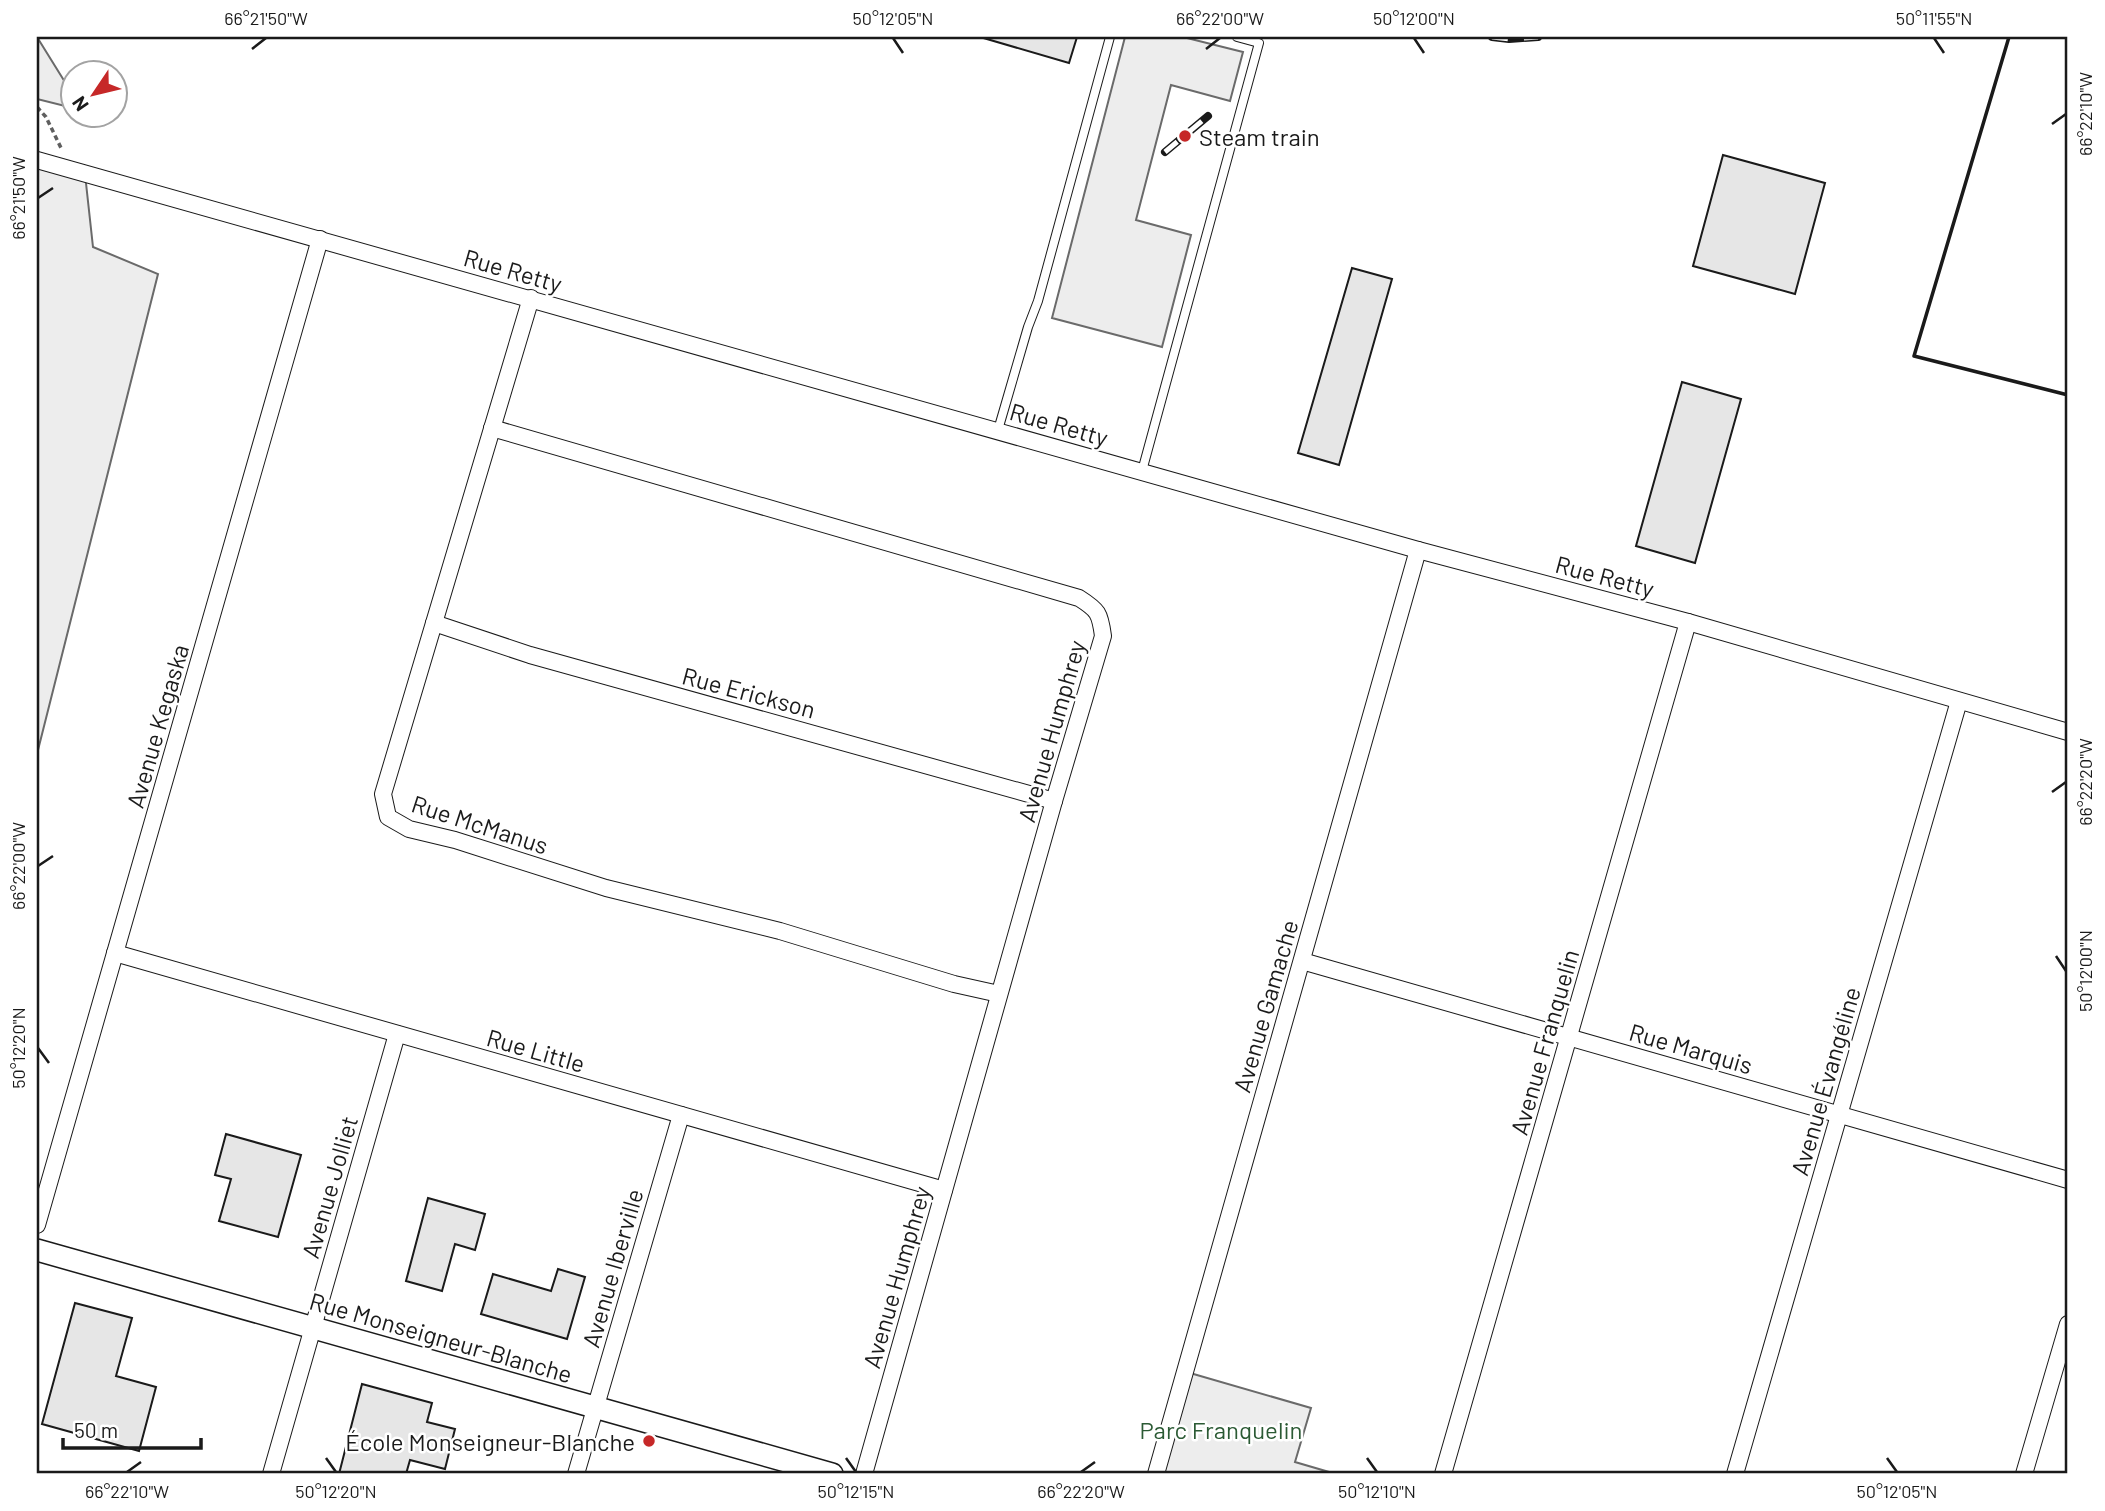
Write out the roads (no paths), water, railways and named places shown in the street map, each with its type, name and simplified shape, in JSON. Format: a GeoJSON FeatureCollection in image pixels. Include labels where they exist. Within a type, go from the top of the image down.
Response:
{"type":"FeatureCollection","features":[{"type":"Feature","properties":{"kind":"street","name":"Rue Retty"},"geometry":{"type":"LineString","coordinates":[[37,160],[1418,550],[1688,622],[2068,732]]}},
{"type":"Feature","properties":{"kind":"street","name":"Avenue Kegaska"},"geometry":{"type":"LineString","coordinates":[[37,1225],[320,239]]}},
{"type":"Feature","properties":{"kind":"street","name":"Rue McManus"},"geometry":{"type":"LineString","coordinates":[[531,298],[383,793],[388,817],[409,830],[455,840],[606,888],[780,931],[954,984],[999,994]]}},
{"type":"Feature","properties":{"kind":"street","name":"Avenue Humphrey"},"geometry":{"type":"LineString","coordinates":[[492,428],[1079,598],[1095,608],[1101,623],[1102,636],[864,1474]]}},
{"type":"Feature","properties":{"kind":"street","name":"Avenue Gamache"},"geometry":{"type":"LineString","coordinates":[[1156,1474],[1418,550]]}},
{"type":"Feature","properties":{"kind":"street","name":"Avenue Franquelin"},"geometry":{"type":"LineString","coordinates":[[1443,1474],[1688,622]]}},
{"type":"Feature","properties":{"kind":"street","name":"Rue Erickson"},"geometry":{"type":"LineString","coordinates":[[434,623],[530,655],[1054,801]]}},
{"type":"Feature","properties":{"kind":"street","name":"Avenue Évangéline"},"geometry":{"type":"LineString","coordinates":[[1735,1474],[1959,701]]}},
{"type":"Feature","properties":{"kind":"street","name":"Rue Little"},"geometry":{"type":"LineString","coordinates":[[115,953],[944,1190]]}},
{"type":"Feature","properties":{"kind":"street","name":"Rue Marquis"},"geometry":{"type":"LineString","coordinates":[[1302,961],[2068,1180]]}},
{"type":"Feature","properties":{"kind":"street","name":"Avenue Jolliet"},"geometry":{"type":"LineString","coordinates":[[271,1474],[397,1034]]}},
{"type":"Feature","properties":{"kind":"street","name":"Avenue Iberville"},"geometry":{"type":"LineString","coordinates":[[576,1474],[681,1115]]}},
{"type":"Feature","properties":{"kind":"street","name":"Rue Monseigneur-Blanche"},"geometry":{"type":"LineString","coordinates":[[37,1250],[832,1474]]}},
{"type":"Feature","properties":{"kind":"street"},"geometry":{"type":"LineString","coordinates":[[2024,1474],[2068,1325]]}},
{"type":"Feature","properties":{"kind":"lane"},"geometry":{"type":"LineString","coordinates":[[998,430],[1038,301],[1110,37]]}},
{"type":"Feature","properties":{"kind":"lane"},"geometry":{"type":"LineString","coordinates":[[1142,471],[1259,43],[1237,37]]}},
{"type":"Feature","properties":{"kind":"railway"},"geometry":{"type":"LineString","coordinates":[[1492,37],[1538,37]]}},
{"type":"Feature","properties":{"kind":"railway"},"geometry":{"type":"LineString","coordinates":[[1165,152],[1208,116]]}},
{"type":"Feature","properties":{"kind":"place","name":"Steam train"},"geometry":{"type":"Point","coordinates":[1185,136]}},
{"type":"Feature","properties":{"kind":"place","name":"École Monseigneur-Blanche"},"geometry":{"type":"Point","coordinates":[649,1441]}},
{"type":"Feature","properties":{"kind":"park label","name":"Parc Franquelin"},"geometry":{"type":"Point","coordinates":[1221,1429]}}]}
